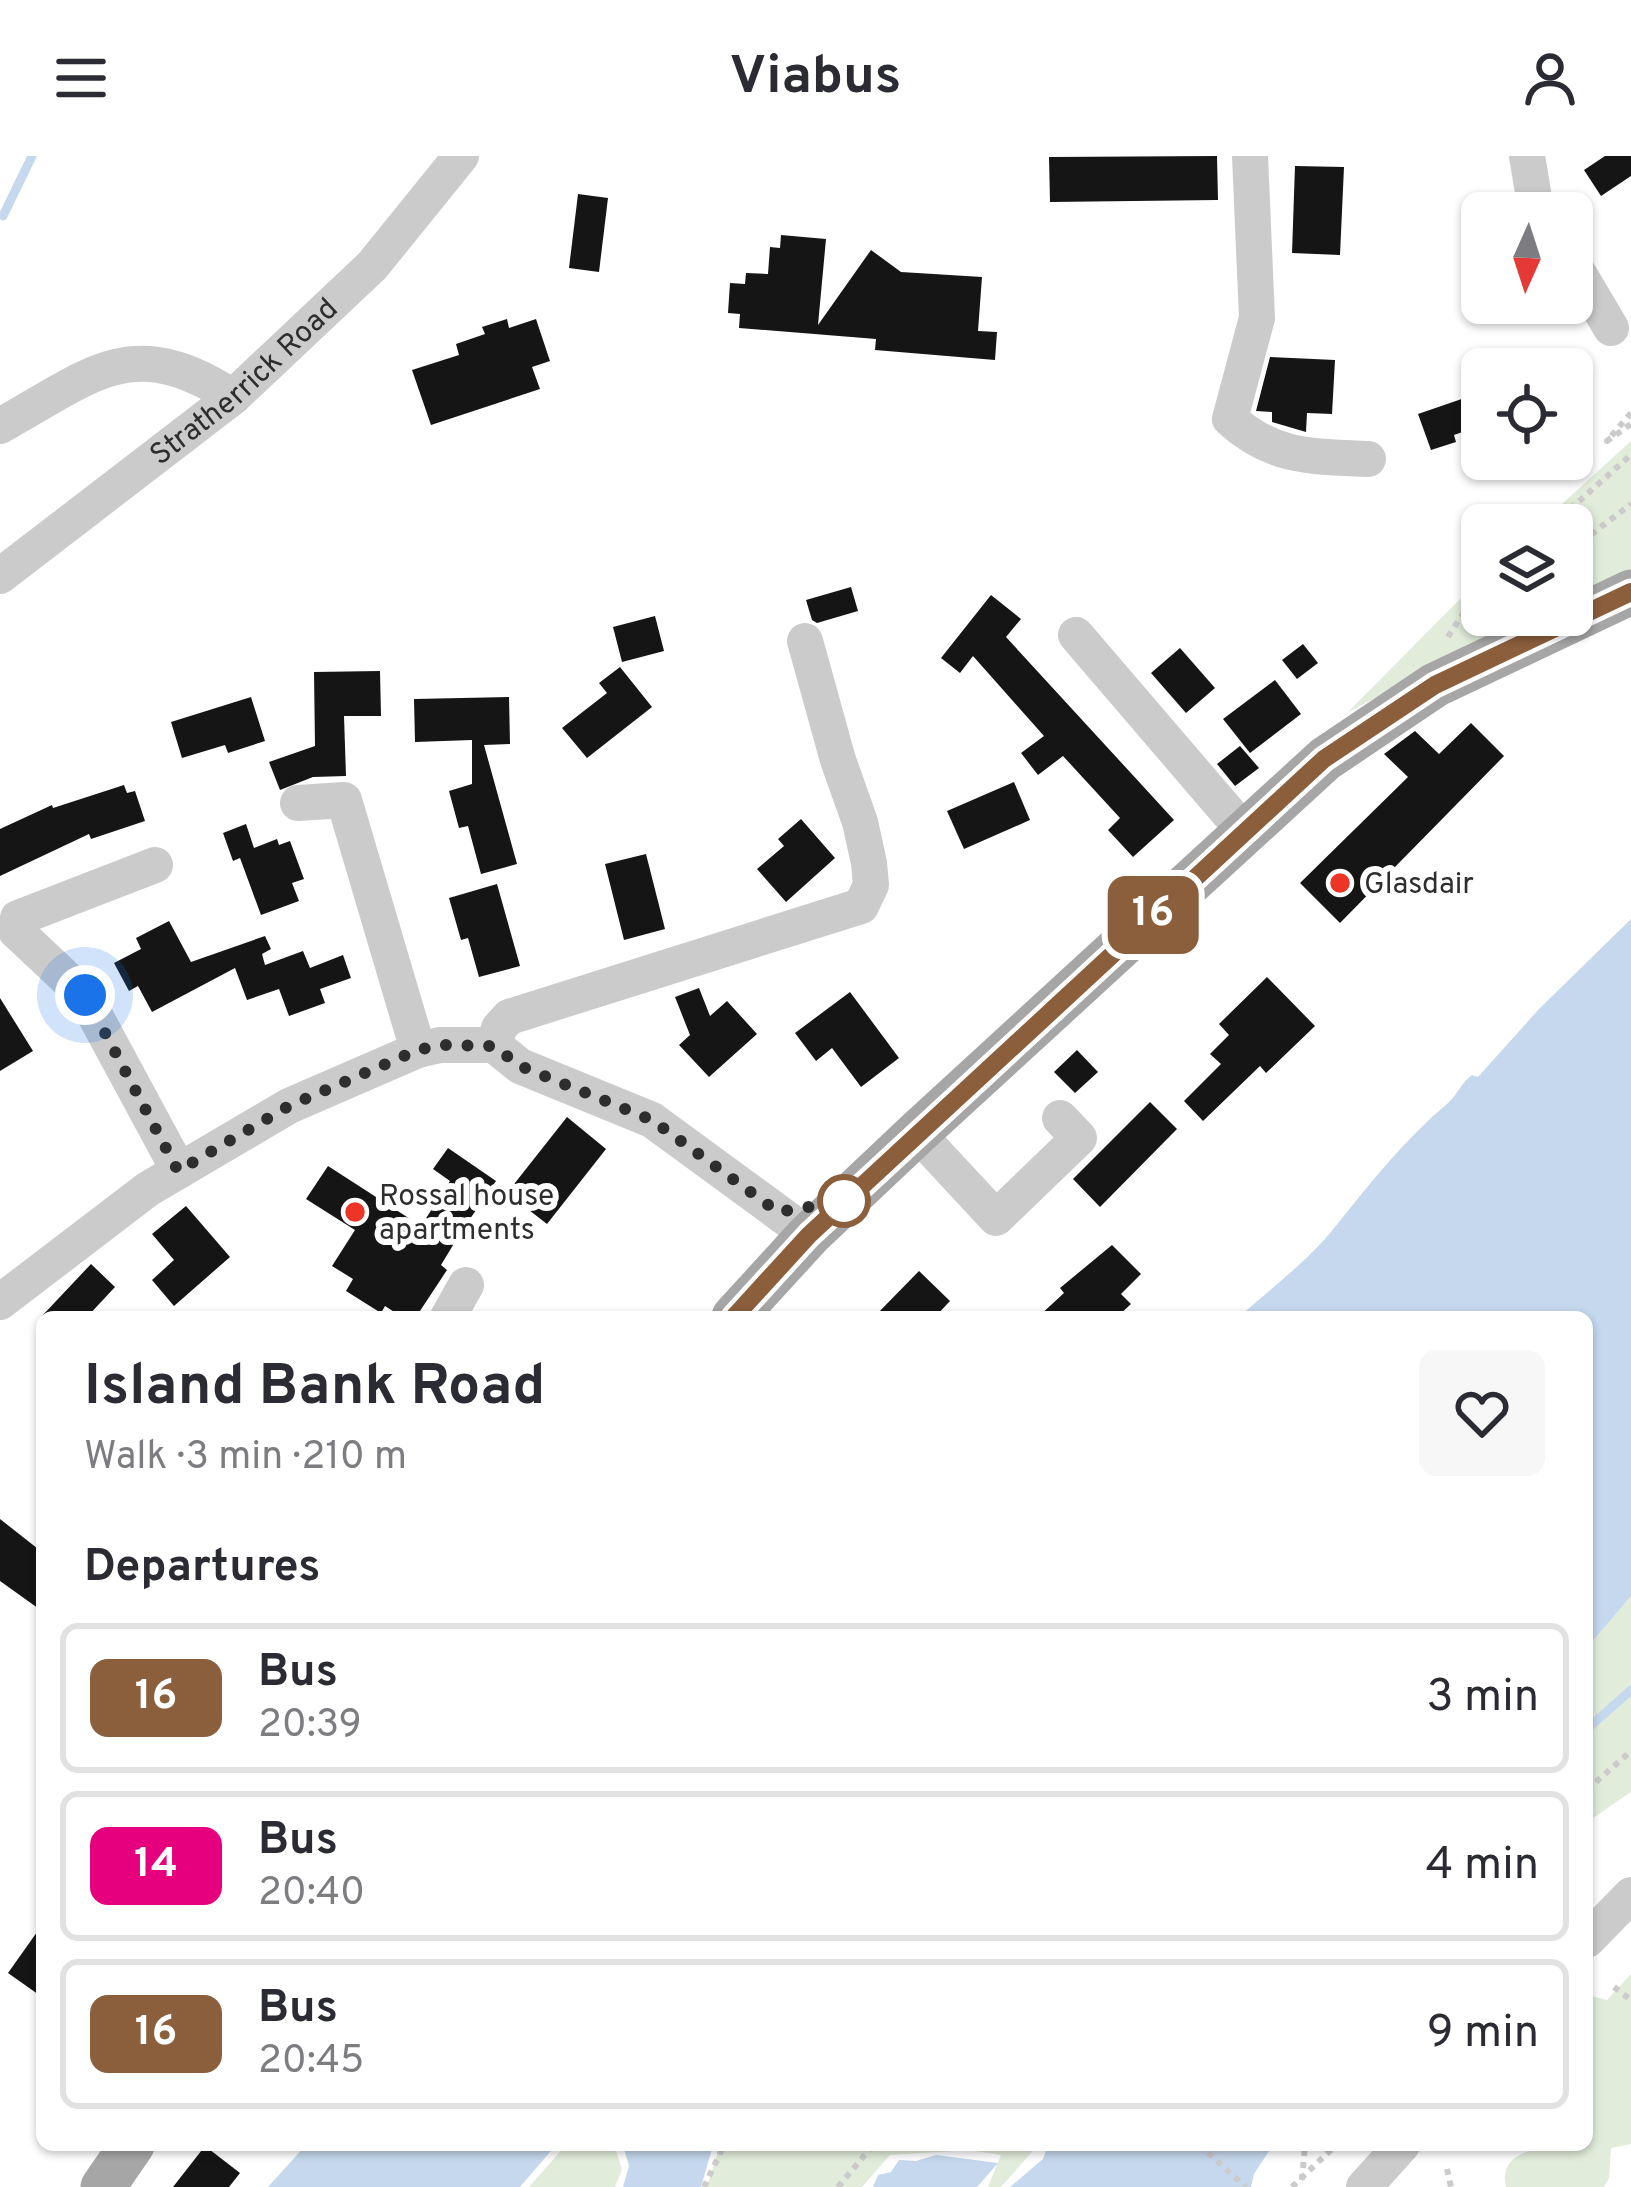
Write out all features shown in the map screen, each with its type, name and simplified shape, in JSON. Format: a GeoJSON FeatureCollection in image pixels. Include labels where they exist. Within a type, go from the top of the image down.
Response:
{"type":"FeatureCollection","features":[{"type":"Feature","properties":{"kind":"main road"},"geometry":{"type":"LineString","coordinates":[[739,1311],[809,1235],[917,1133],[1324,759],[1435,685],[1631,592]]}},
{"type":"Feature","properties":{"kind":"main road"},"geometry":{"type":"LineString","coordinates":[[103,2187],[129,2151]]}},
{"type":"Feature","properties":{"kind":"street","name":"Stratherrick Road"},"geometry":{"type":"LineString","coordinates":[[0,575],[233,397],[372,266],[461,156]]}},
{"type":"Feature","properties":{"kind":"street"},"geometry":{"type":"LineString","coordinates":[[1250,156],[1257,318],[1231,419],[1255,442],[1297,456],[1368,459]]}},
{"type":"Feature","properties":{"kind":"street"},"geometry":{"type":"LineString","coordinates":[[1527,156],[1533,192]]}},
{"type":"Feature","properties":{"kind":"street"},"geometry":{"type":"LineString","coordinates":[[1593,298],[1611,328]]}},
{"type":"Feature","properties":{"kind":"street"},"geometry":{"type":"LineString","coordinates":[[0,426],[111,364],[163,364],[200,376],[233,397]]}},
{"type":"Feature","properties":{"kind":"street"},"geometry":{"type":"LineString","coordinates":[[1076,635],[1244,831]]}},
{"type":"Feature","properties":{"kind":"street"},"geometry":{"type":"LineString","coordinates":[[494,1046],[499,1028],[509,1018],[861,906],[872,885],[860,822],[805,641]]}},
{"type":"Feature","properties":{"kind":"street"},"geometry":{"type":"LineString","coordinates":[[298,803],[344,800],[418,1050]]}},
{"type":"Feature","properties":{"kind":"street"},"geometry":{"type":"LineString","coordinates":[[155,865],[18,918],[16,932],[85,995],[178,1171]]}},
{"type":"Feature","properties":{"kind":"street"},"geometry":{"type":"LineString","coordinates":[[0,1302],[148,1189],[289,1106],[418,1050],[440,1045],[494,1046],[520,1066],[652,1120],[809,1235]]}},
{"type":"Feature","properties":{"kind":"street"},"geometry":{"type":"LineString","coordinates":[[917,1133],[996,1218],[1079,1138],[1060,1118]]}},
{"type":"Feature","properties":{"kind":"street"},"geometry":{"type":"LineString","coordinates":[[1593,1934],[1631,1895]]}},
{"type":"Feature","properties":{"kind":"street"},"geometry":{"type":"LineString","coordinates":[[1364,2187],[1397,2151]]}},
{"type":"Feature","properties":{"kind":"path"},"geometry":{"type":"LineString","coordinates":[[1631,412],[1607,441],[1631,424]]}},
{"type":"Feature","properties":{"kind":"path"},"geometry":{"type":"LineString","coordinates":[[1576,504],[1631,455]]}},
{"type":"Feature","properties":{"kind":"path"},"geometry":{"type":"LineString","coordinates":[[1593,533],[1631,504]]}},
{"type":"Feature","properties":{"kind":"path"},"geometry":{"type":"LineString","coordinates":[[1593,1785],[1631,1751]]}},
{"type":"Feature","properties":{"kind":"path"},"geometry":{"type":"LineString","coordinates":[[1614,1987],[1628,1998],[1631,1988]]}},
{"type":"Feature","properties":{"kind":"path"},"geometry":{"type":"LineString","coordinates":[[704,2187],[721,2151]]}},
{"type":"Feature","properties":{"kind":"path"},"geometry":{"type":"LineString","coordinates":[[838,2187],[868,2151]]}},
{"type":"Feature","properties":{"kind":"path"},"geometry":{"type":"LineString","coordinates":[[1206,2151],[1246,2187]]}},
{"type":"Feature","properties":{"kind":"path"},"geometry":{"type":"LineString","coordinates":[[1302,2180],[1304,2151]]}},
{"type":"Feature","properties":{"kind":"path"},"geometry":{"type":"LineString","coordinates":[[1292,2187],[1330,2151]]}},
{"type":"Feature","properties":{"kind":"path"},"geometry":{"type":"LineString","coordinates":[[1447,2169],[1450,2187]]}},
{"type":"Feature","properties":{"kind":"green space"},"geometry":{"type":"Polygon","coordinates":[[[1631,441],[1631,569],[1593,588],[1593,504],[1562,504],[1631,441]]]}},
{"type":"Feature","properties":{"kind":"green space"},"geometry":{"type":"Polygon","coordinates":[[[1461,598],[1461,636],[1498,636],[1348,712],[1461,598]]]}},
{"type":"Feature","properties":{"kind":"green space"},"geometry":{"type":"Polygon","coordinates":[[[1631,1596],[1631,1792],[1593,1818],[1593,1641],[1631,1596]]]}},
{"type":"Feature","properties":{"kind":"green space"},"geometry":{"type":"Polygon","coordinates":[[[1631,1974],[1631,2144],[1611,2148],[1604,2187],[1506,2187],[1510,2162],[1530,2151],[1593,2151],[1593,1996],[1607,2000],[1631,1974]]]}},
{"type":"Feature","properties":{"kind":"green space"},"geometry":{"type":"Polygon","coordinates":[[[561,2151],[616,2151],[622,2169],[615,2187],[529,2187],[561,2151]]]}},
{"type":"Feature","properties":{"kind":"green space"},"geometry":{"type":"Polygon","coordinates":[[[718,2151],[953,2151],[890,2155],[862,2187],[707,2187],[718,2151]]]}},
{"type":"Feature","properties":{"kind":"green space"},"geometry":{"type":"Polygon","coordinates":[[[975,2151],[1033,2151],[1001,2187],[988,2187],[1001,2155],[975,2151]]]}},
{"type":"Feature","properties":{"kind":"water"},"geometry":{"type":"Polygon","coordinates":[[[1631,919],[1631,1596],[1593,1641],[1593,1311],[1246,1311],[1313,1251],[1403,1146],[1468,1078],[1478,1077],[1631,919]]]}},
{"type":"Feature","properties":{"kind":"water"},"geometry":{"type":"Polygon","coordinates":[[[301,2151],[551,2151],[520,2187],[268,2187],[301,2151]]]}},
{"type":"Feature","properties":{"kind":"water"},"geometry":{"type":"Polygon","coordinates":[[[625,2151],[711,2151],[701,2187],[623,2187],[629,2166],[625,2151]]]}},
{"type":"Feature","properties":{"kind":"water"},"geometry":{"type":"Polygon","coordinates":[[[1046,2151],[1269,2151],[1251,2187],[1010,2187],[1043,2159],[1046,2151]]]}},
{"type":"Feature","properties":{"kind":"water"},"geometry":{"type":"Polygon","coordinates":[[[936,2155],[998,2163],[977,2187],[873,2187],[878,2175],[891,2172],[899,2160],[936,2155]]]}},
{"type":"Feature","properties":{"kind":"building"},"geometry":{"type":"Polygon","coordinates":[[[1217,156],[1218,200],[1050,202],[1049,157],[1217,156]]]}},
{"type":"Feature","properties":{"kind":"building"},"geometry":{"type":"Polygon","coordinates":[[[1605,156],[1631,156],[1631,176],[1601,196],[1584,170],[1605,156]]]}},
{"type":"Feature","properties":{"kind":"building"},"geometry":{"type":"Polygon","coordinates":[[[1295,166],[1344,167],[1340,255],[1292,253],[1295,166]]]}},
{"type":"Feature","properties":{"kind":"building"},"geometry":{"type":"Polygon","coordinates":[[[578,194],[608,198],[599,272],[569,268],[578,194]]]}},
{"type":"Feature","properties":{"kind":"building"},"geometry":{"type":"Polygon","coordinates":[[[781,235],[826,239],[818,325],[871,250],[901,272],[982,277],[978,331],[997,332],[995,360],[875,350],[876,339],[739,328],[740,314],[728,313],[730,283],[745,284],[746,273],[768,274],[770,247],[780,248],[781,235]]]}},
{"type":"Feature","properties":{"kind":"building"},"geometry":{"type":"Polygon","coordinates":[[[507,319],[509,328],[536,319],[550,361],[532,367],[540,389],[431,425],[412,370],[459,355],[456,344],[485,334],[482,327],[507,319]]]}},
{"type":"Feature","properties":{"kind":"building"},"geometry":{"type":"Polygon","coordinates":[[[1270,357],[1335,360],[1332,414],[1307,413],[1306,432],[1272,422],[1272,412],[1256,411],[1270,357]]]}},
{"type":"Feature","properties":{"kind":"building"},"geometry":{"type":"Polygon","coordinates":[[[1461,399],[1461,432],[1454,435],[1456,442],[1431,450],[1418,414],[1461,399]]]}},
{"type":"Feature","properties":{"kind":"building"},"geometry":{"type":"Polygon","coordinates":[[[851,587],[858,611],[817,623],[812,620],[806,600],[851,587]]]}},
{"type":"Feature","properties":{"kind":"building"},"geometry":{"type":"Polygon","coordinates":[[[991,595],[1021,619],[1006,637],[1174,820],[1133,857],[1108,830],[1120,818],[1063,756],[1038,775],[1021,753],[1044,736],[973,656],[960,673],[941,658],[991,595]]]}},
{"type":"Feature","properties":{"kind":"building"},"geometry":{"type":"Polygon","coordinates":[[[655,616],[664,651],[622,662],[613,627],[655,616]]]}},
{"type":"Feature","properties":{"kind":"building"},"geometry":{"type":"Polygon","coordinates":[[[1303,644],[1318,663],[1297,679],[1282,660],[1303,644]]]}},
{"type":"Feature","properties":{"kind":"building"},"geometry":{"type":"Polygon","coordinates":[[[1180,648],[1215,688],[1186,713],[1151,673],[1180,648]]]}},
{"type":"Feature","properties":{"kind":"building"},"geometry":{"type":"Polygon","coordinates":[[[620,667],[652,707],[587,758],[562,728],[607,693],[599,683],[620,667]]]}},
{"type":"Feature","properties":{"kind":"building"},"geometry":{"type":"Polygon","coordinates":[[[380,671],[381,716],[344,716],[346,776],[313,777],[280,790],[269,762],[315,746],[314,672],[380,671]]]}},
{"type":"Feature","properties":{"kind":"building"},"geometry":{"type":"Polygon","coordinates":[[[1275,680],[1301,714],[1250,753],[1223,719],[1275,680]]]}},
{"type":"Feature","properties":{"kind":"building"},"geometry":{"type":"Polygon","coordinates":[[[251,697],[265,741],[228,753],[225,745],[182,758],[171,722],[251,697]]]}},
{"type":"Feature","properties":{"kind":"building"},"geometry":{"type":"Polygon","coordinates":[[[509,697],[510,744],[484,745],[517,864],[481,874],[468,826],[459,828],[449,791],[472,784],[472,740],[415,742],[414,699],[509,697]]]}},
{"type":"Feature","properties":{"kind":"building"},"geometry":{"type":"Polygon","coordinates":[[[1471,723],[1504,756],[1340,923],[1300,883],[1408,777],[1384,754],[1415,731],[1439,754],[1471,723]]]}},
{"type":"Feature","properties":{"kind":"building"},"geometry":{"type":"Polygon","coordinates":[[[1240,746],[1259,768],[1235,786],[1217,764],[1240,746]]]}},
{"type":"Feature","properties":{"kind":"building"},"geometry":{"type":"Polygon","coordinates":[[[1014,782],[1030,820],[964,849],[947,811],[1014,782]]]}},
{"type":"Feature","properties":{"kind":"building"},"geometry":{"type":"Polygon","coordinates":[[[124,785],[127,793],[135,791],[145,821],[91,839],[89,834],[0,876],[0,829],[52,805],[124,785]]]}},
{"type":"Feature","properties":{"kind":"building"},"geometry":{"type":"Polygon","coordinates":[[[801,819],[835,858],[786,902],[757,869],[784,846],[778,839],[801,819]]]}},
{"type":"Feature","properties":{"kind":"building"},"geometry":{"type":"Polygon","coordinates":[[[246,824],[254,848],[277,839],[279,845],[290,841],[304,879],[292,883],[299,901],[261,915],[240,858],[233,861],[223,833],[246,824]]]}},
{"type":"Feature","properties":{"kind":"building"},"geometry":{"type":"Polygon","coordinates":[[[646,854],[665,929],[624,940],[605,864],[646,854]]]}},
{"type":"Feature","properties":{"kind":"building"},"geometry":{"type":"Polygon","coordinates":[[[497,884],[520,966],[479,977],[468,938],[461,940],[449,898],[497,884]]]}},
{"type":"Feature","properties":{"kind":"building"},"geometry":{"type":"Polygon","coordinates":[[[169,921],[191,962],[265,936],[271,949],[262,954],[265,965],[303,951],[310,968],[343,955],[351,978],[320,989],[325,1003],[289,1016],[279,989],[247,1000],[235,968],[152,1012],[138,986],[129,991],[114,963],[141,949],[136,938],[169,921]]]}},
{"type":"Feature","properties":{"kind":"building"},"geometry":{"type":"Polygon","coordinates":[[[1267,977],[1315,1026],[1266,1073],[1260,1066],[1203,1121],[1184,1101],[1221,1064],[1210,1054],[1229,1035],[1219,1024],[1267,977]]]}},
{"type":"Feature","properties":{"kind":"building"},"geometry":{"type":"Polygon","coordinates":[[[699,988],[710,1016],[727,1001],[757,1034],[709,1077],[679,1045],[690,1035],[675,997],[699,988]]]}},
{"type":"Feature","properties":{"kind":"building"},"geometry":{"type":"Polygon","coordinates":[[[850,992],[899,1058],[861,1087],[832,1048],[816,1061],[795,1033],[850,992]]]}},
{"type":"Feature","properties":{"kind":"building"},"geometry":{"type":"Polygon","coordinates":[[[0,998],[33,1051],[0,1071],[0,998]]]}},
{"type":"Feature","properties":{"kind":"building"},"geometry":{"type":"Polygon","coordinates":[[[1077,1050],[1098,1072],[1075,1093],[1054,1072],[1077,1050]]]}},
{"type":"Feature","properties":{"kind":"building"},"geometry":{"type":"Polygon","coordinates":[[[1150,1102],[1177,1129],[1100,1207],[1073,1179],[1150,1102]]]}},
{"type":"Feature","properties":{"kind":"building"},"geometry":{"type":"Polygon","coordinates":[[[567,1117],[606,1149],[547,1224],[507,1193],[567,1117]]]}},
{"type":"Feature","properties":{"kind":"building"},"geometry":{"type":"Polygon","coordinates":[[[448,1148],[496,1181],[441,1265],[447,1270],[420,1311],[393,1311],[385,1306],[378,1311],[346,1291],[353,1279],[332,1266],[355,1230],[306,1199],[328,1166],[421,1226],[450,1181],[433,1169],[448,1148]]]}},
{"type":"Feature","properties":{"kind":"building"},"geometry":{"type":"Polygon","coordinates":[[[186,1206],[230,1257],[174,1306],[152,1280],[174,1260],[152,1234],[186,1206]]]}},
{"type":"Feature","properties":{"kind":"building"},"geometry":{"type":"Polygon","coordinates":[[[1112,1245],[1141,1274],[1121,1294],[1131,1304],[1123,1311],[1044,1311],[1064,1293],[1060,1288],[1112,1245]]]}},
{"type":"Feature","properties":{"kind":"building"},"geometry":{"type":"Polygon","coordinates":[[[91,1264],[115,1287],[93,1311],[47,1311],[91,1264]]]}},
{"type":"Feature","properties":{"kind":"building"},"geometry":{"type":"Polygon","coordinates":[[[919,1271],[950,1301],[941,1311],[880,1311],[919,1271]]]}},
{"type":"Feature","properties":{"kind":"building"},"geometry":{"type":"Polygon","coordinates":[[[0,1519],[36,1547],[36,1607],[0,1581],[0,1519]]]}},
{"type":"Feature","properties":{"kind":"building"},"geometry":{"type":"Polygon","coordinates":[[[36,1933],[36,1993],[8,1973],[36,1933]]]}},
{"type":"Feature","properties":{"kind":"building"},"geometry":{"type":"Polygon","coordinates":[[[201,2151],[211,2151],[240,2173],[229,2187],[173,2187],[201,2151]]]}},
{"type":"Feature","properties":{"kind":"waterway"},"geometry":{"type":"LineString","coordinates":[[3,216],[32,156]]}},
{"type":"Feature","properties":{"kind":"waterway"},"geometry":{"type":"LineString","coordinates":[[1593,1724],[1631,1690]]}},
{"type":"Feature","properties":{"kind":"bus line","name":"16"},"geometry":{"type":"LineString","coordinates":[[739,1311],[809,1235],[1324,759],[1435,685],[1631,592]]}},
{"type":"Feature","properties":{"kind":"place","name":"Glasdair"},"geometry":{"type":"Point","coordinates":[1340,883]}},
{"type":"Feature","properties":{"kind":"place","name":"Rossal house apartments"},"geometry":{"type":"Point","coordinates":[355,1212]}},
{"type":"Feature","properties":{"kind":"route"},"geometry":{"type":"LineString","coordinates":[[85,995],[178,1171],[289,1106],[418,1050],[440,1045],[494,1046],[520,1066],[652,1120],[778,1212],[844,1201]]}}]}
